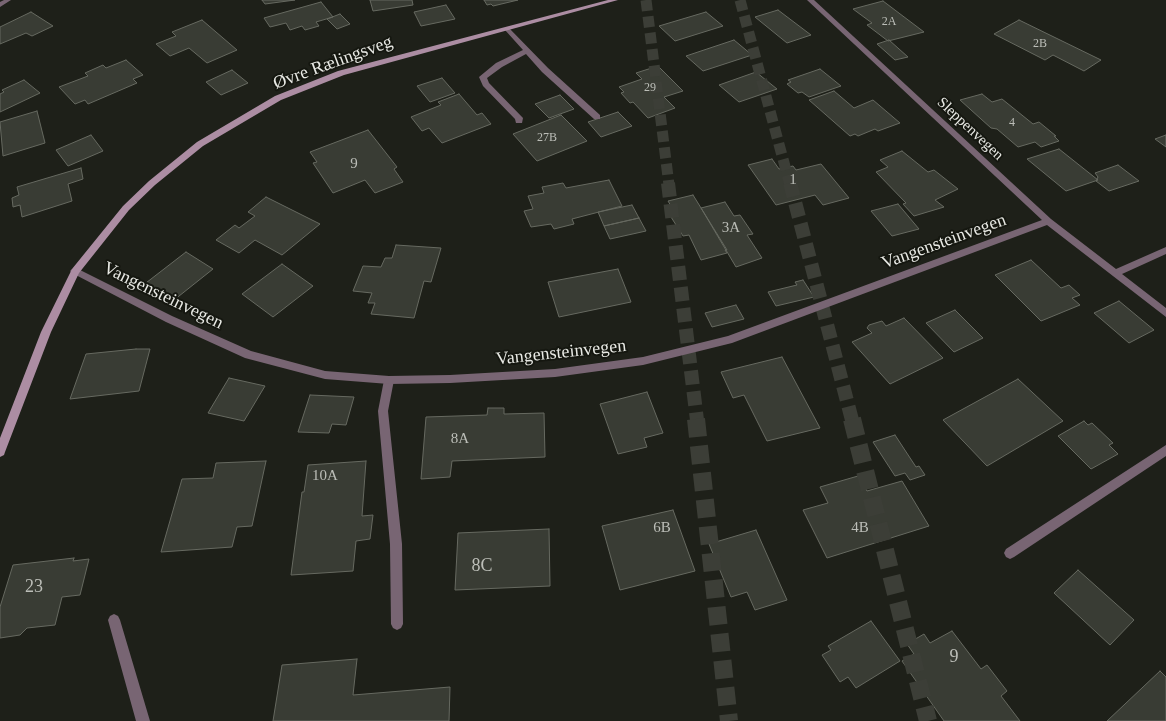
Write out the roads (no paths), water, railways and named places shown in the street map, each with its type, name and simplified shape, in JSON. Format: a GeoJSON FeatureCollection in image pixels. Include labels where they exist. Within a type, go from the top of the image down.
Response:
{"type":"FeatureCollection","features":[{"type":"Feature","properties":{"kind":"main road","name":"Øvre Rælingsveg"},"geometry":{"type":"LineString","coordinates":[[0,452],[46,332],[75,271],[108,228],[152,183],[200,144],[254,111],[311,84],[341,74],[615,0]]}},
{"type":"Feature","properties":{"kind":"street"},"geometry":{"type":"LineString","coordinates":[[0,5],[8,0]]}},
{"type":"Feature","properties":{"kind":"street","name":"Sleppenvegen"},"geometry":{"type":"LineString","coordinates":[[810,0],[1048,221],[1166,313]]}},
{"type":"Feature","properties":{"kind":"street"},"geometry":{"type":"LineString","coordinates":[[507,29],[544,70],[597,117]]}},
{"type":"Feature","properties":{"kind":"street"},"geometry":{"type":"LineString","coordinates":[[519,121],[519,118],[486,84],[483,77],[499,65],[527,51]]}},
{"type":"Feature","properties":{"kind":"street","name":"Vangensteinvegen"},"geometry":{"type":"LineString","coordinates":[[75,271],[169,319],[249,355],[325,375],[389,380],[450,379],[555,373],[643,361],[729,340],[1048,221]]}},
{"type":"Feature","properties":{"kind":"street"},"geometry":{"type":"LineString","coordinates":[[1116,273],[1166,250]]}},
{"type":"Feature","properties":{"kind":"street"},"geometry":{"type":"LineString","coordinates":[[389,380],[383,412],[396,544],[397,624]]}},
{"type":"Feature","properties":{"kind":"street"},"geometry":{"type":"LineString","coordinates":[[1010,553],[1166,450]]}},
{"type":"Feature","properties":{"kind":"street"},"geometry":{"type":"LineString","coordinates":[[114,620],[143,721]]}},
{"type":"Feature","properties":{"kind":"tunnel"},"geometry":{"type":"LineString","coordinates":[[646,0],[669,185]]}},
{"type":"Feature","properties":{"kind":"tunnel"},"geometry":{"type":"LineString","coordinates":[[740,0],[790,185]]}},
{"type":"Feature","properties":{"kind":"tunnel"},"geometry":{"type":"LineString","coordinates":[[668,183],[697,420]]}},
{"type":"Feature","properties":{"kind":"tunnel"},"geometry":{"type":"LineString","coordinates":[[790,183],[852,420]]}},
{"type":"Feature","properties":{"kind":"tunnel"},"geometry":{"type":"LineString","coordinates":[[696,419],[729,721]]}},
{"type":"Feature","properties":{"kind":"tunnel"},"geometry":{"type":"LineString","coordinates":[[852,419],[928,721]]}}]}
